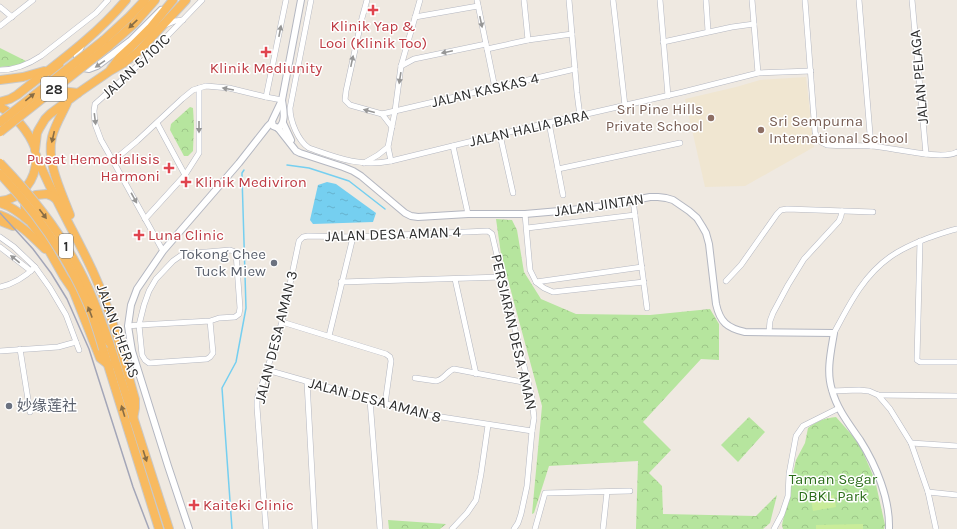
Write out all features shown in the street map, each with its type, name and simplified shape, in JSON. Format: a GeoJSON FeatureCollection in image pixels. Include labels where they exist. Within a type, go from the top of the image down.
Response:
{"type":"FeatureCollection","features":[{"type":"Feature","properties":{"kind":"highway"},"geometry":{"type":"LineString","coordinates":[[0,102],[17,95],[52,68],[107,21],[126,0]]}},
{"type":"Feature","properties":{"kind":"highway","name":"28"},"geometry":{"type":"LineString","coordinates":[[1,120],[104,40],[145,0]]}},
{"type":"Feature","properties":{"kind":"highway","name":"28"},"geometry":{"type":"LineString","coordinates":[[0,132],[109,46],[134,24],[155,0]]}},
{"type":"Feature","properties":{"kind":"highway"},"geometry":{"type":"LineString","coordinates":[[110,71],[119,58],[151,27],[173,0]]}},
{"type":"Feature","properties":{"kind":"highway"},"geometry":{"type":"LineString","coordinates":[[0,202],[21,193],[32,179],[35,171],[37,133],[50,114],[78,93],[124,63],[162,27],[186,0]]}},
{"type":"Feature","properties":{"kind":"highway"},"geometry":{"type":"LineString","coordinates":[[65,57],[57,67],[52,77],[54,86],[61,91],[78,93]]}},
{"type":"Feature","properties":{"kind":"highway"},"geometry":{"type":"LineString","coordinates":[[0,80],[36,74],[52,68]]}},
{"type":"Feature","properties":{"kind":"highway"},"geometry":{"type":"LineString","coordinates":[[68,101],[54,131],[51,155],[56,175],[82,248]]}},
{"type":"Feature","properties":{"kind":"highway"},"geometry":{"type":"LineString","coordinates":[[0,107],[6,110],[23,127],[33,142],[48,183],[82,248],[94,275],[112,320],[135,399],[134,419]]}},
{"type":"Feature","properties":{"kind":"highway","name":"JALAN CHERAS"},"geometry":{"type":"LineString","coordinates":[[0,162],[26,191],[63,240],[75,261],[101,317],[108,365],[159,529]]}},
{"type":"Feature","properties":{"kind":"highway","name":"JALAN CHERAS"},"geometry":{"type":"LineString","coordinates":[[0,174],[20,196],[42,225],[68,264],[86,300],[106,345],[134,419],[169,529]]}},
{"type":"Feature","properties":{"kind":"highway"},"geometry":{"type":"LineString","coordinates":[[58,201],[47,194],[31,197],[25,204],[26,216],[39,233],[73,290],[100,358],[108,365]]}},
{"type":"Feature","properties":{"kind":"highway"},"geometry":{"type":"LineString","coordinates":[[0,202],[11,207],[30,222]]}},
{"type":"Feature","properties":{"kind":"highway"},"geometry":{"type":"LineString","coordinates":[[0,215],[15,222],[52,255]]}},
{"type":"Feature","properties":{"kind":"highway"},"geometry":{"type":"LineString","coordinates":[[0,221],[25,231]]}},
{"type":"Feature","properties":{"kind":"street"},"geometry":{"type":"LineString","coordinates":[[0,26],[34,0]]}},
{"type":"Feature","properties":{"kind":"street"},"geometry":{"type":"LineString","coordinates":[[0,70],[19,67],[41,56],[96,13],[108,0]]}},
{"type":"Feature","properties":{"kind":"street"},"geometry":{"type":"LineString","coordinates":[[84,41],[78,56],[78,61],[79,65],[83,68],[89,69],[97,66],[130,42],[170,0]]}},
{"type":"Feature","properties":{"kind":"street","name":"JALAN 5/101C"},"geometry":{"type":"LineString","coordinates":[[163,250],[101,140],[95,124],[95,104],[145,59],[202,0]]}},
{"type":"Feature","properties":{"kind":"street"},"geometry":{"type":"LineString","coordinates":[[266,97],[286,0]]}},
{"type":"Feature","properties":{"kind":"street"},"geometry":{"type":"LineString","coordinates":[[282,124],[275,127],[273,120],[282,100],[301,0]]}},
{"type":"Feature","properties":{"kind":"street","name":"JALAN HALIA BARA"},"geometry":{"type":"LineString","coordinates":[[311,0],[290,108],[291,120],[300,139],[304,145],[309,148],[342,159],[363,163],[380,163],[391,161],[668,96],[758,73],[811,70]]}},
{"type":"Feature","properties":{"kind":"street"},"geometry":{"type":"LineString","coordinates":[[391,161],[388,147],[395,111],[401,66],[420,0]]}},
{"type":"Feature","properties":{"kind":"street"},"geometry":{"type":"LineString","coordinates":[[477,0],[495,88]]}},
{"type":"Feature","properties":{"kind":"street"},"geometry":{"type":"LineString","coordinates":[[524,0],[528,40]]}},
{"type":"Feature","properties":{"kind":"street"},"geometry":{"type":"LineString","coordinates":[[569,0],[580,116]]}},
{"type":"Feature","properties":{"kind":"street"},"geometry":{"type":"LineString","coordinates":[[613,0],[625,106]]}},
{"type":"Feature","properties":{"kind":"street"},"geometry":{"type":"LineString","coordinates":[[660,0],[668,96]]}},
{"type":"Feature","properties":{"kind":"street"},"geometry":{"type":"LineString","coordinates":[[706,0],[708,31]]}},
{"type":"Feature","properties":{"kind":"street"},"geometry":{"type":"LineString","coordinates":[[752,0],[758,73]]}},
{"type":"Feature","properties":{"kind":"street"},"geometry":{"type":"LineString","coordinates":[[805,0],[815,132],[820,142],[827,145],[871,146],[926,154],[940,155],[954,154],[957,152]]}},
{"type":"Feature","properties":{"kind":"street"},"geometry":{"type":"LineString","coordinates":[[859,0],[871,146]]}},
{"type":"Feature","properties":{"kind":"street","name":"JALAN PELAGA"},"geometry":{"type":"LineString","coordinates":[[912,0],[926,154]]}},
{"type":"Feature","properties":{"kind":"street"},"geometry":{"type":"LineString","coordinates":[[367,1],[345,100],[350,105],[382,114],[392,127]]}},
{"type":"Feature","properties":{"kind":"street"},"geometry":{"type":"LineString","coordinates":[[415,17],[478,6]]}},
{"type":"Feature","properties":{"kind":"street"},"geometry":{"type":"LineString","coordinates":[[0,7],[12,17]]}},
{"type":"Feature","properties":{"kind":"street"},"geometry":{"type":"LineString","coordinates":[[162,27],[175,21],[183,20]]}},
{"type":"Feature","properties":{"kind":"street"},"geometry":{"type":"LineString","coordinates":[[663,42],[708,31],[754,24]]}},
{"type":"Feature","properties":{"kind":"street"},"geometry":{"type":"LineString","coordinates":[[401,66],[414,59],[572,34]]}},
{"type":"Feature","properties":{"kind":"street","name":"JALAN KASKAS 4"},"geometry":{"type":"LineString","coordinates":[[382,114],[575,69]]}},
{"type":"Feature","properties":{"kind":"street"},"geometry":{"type":"LineString","coordinates":[[114,161],[193,90],[206,86],[229,88],[282,100]]}},
{"type":"Feature","properties":{"kind":"street"},"geometry":{"type":"LineString","coordinates":[[145,219],[185,175],[199,153],[199,88]]}},
{"type":"Feature","properties":{"kind":"street"},"geometry":{"type":"LineString","coordinates":[[282,100],[284,116],[282,124]]}},
{"type":"Feature","properties":{"kind":"street"},"geometry":{"type":"LineString","coordinates":[[189,529],[132,351],[128,326],[131,304],[137,289],[163,250],[239,163],[276,116],[280,116],[282,124]]}},
{"type":"Feature","properties":{"kind":"street"},"geometry":{"type":"LineString","coordinates":[[157,123],[185,175]]}},
{"type":"Feature","properties":{"kind":"street"},"geometry":{"type":"LineString","coordinates":[[549,123],[563,195]]}},
{"type":"Feature","properties":{"kind":"street","name":"JALAN JINTAN"},"geometry":{"type":"LineString","coordinates":[[282,124],[290,137],[293,148],[296,151],[353,171],[361,176],[404,213],[411,216],[526,214],[598,207],[650,197],[673,200],[690,211],[702,226],[709,244],[718,312],[721,320],[728,326],[735,330],[745,332],[834,333]]}},
{"type":"Feature","properties":{"kind":"street"},"geometry":{"type":"LineString","coordinates":[[500,135],[514,193]]}},
{"type":"Feature","properties":{"kind":"street"},"geometry":{"type":"LineString","coordinates":[[558,169],[680,143]]}},
{"type":"Feature","properties":{"kind":"street"},"geometry":{"type":"LineString","coordinates":[[453,146],[468,214]]}},
{"type":"Feature","properties":{"kind":"street"},"geometry":{"type":"LineString","coordinates":[[363,163],[378,155],[388,147]]}},
{"type":"Feature","properties":{"kind":"street"},"geometry":{"type":"LineString","coordinates":[[633,200],[647,308]]}},
{"type":"Feature","properties":{"kind":"street"},"geometry":{"type":"LineString","coordinates":[[726,281],[741,265],[781,210],[873,212]]}},
{"type":"Feature","properties":{"kind":"street"},"geometry":{"type":"LineString","coordinates":[[769,332],[770,321],[788,285],[804,259],[839,221],[842,211]]}},
{"type":"Feature","properties":{"kind":"street"},"geometry":{"type":"LineString","coordinates":[[526,214],[530,270],[536,282],[544,288],[553,292],[644,282]]}},
{"type":"Feature","properties":{"kind":"street","name":"JALAN JINTAN"},"geometry":{"type":"LineString","coordinates":[[527,228],[635,215]]}},
{"type":"Feature","properties":{"kind":"street"},"geometry":{"type":"LineString","coordinates":[[889,529],[887,506],[879,477],[871,459],[839,408],[832,391],[830,369],[834,333],[857,291],[871,273],[890,257],[920,241],[946,231],[957,229]]}},
{"type":"Feature","properties":{"kind":"street","name":"JALAN DESA AMAN 4"},"geometry":{"type":"LineString","coordinates":[[299,241],[303,237],[308,236],[353,237],[488,231]]}},
{"type":"Feature","properties":{"kind":"street","name":"PERSIARAN DESA AMAN"},"geometry":{"type":"LineString","coordinates":[[488,231],[492,234],[532,398],[534,418],[524,505],[518,523],[514,529]]}},
{"type":"Feature","properties":{"kind":"street"},"geometry":{"type":"LineString","coordinates":[[329,336],[353,237]]}},
{"type":"Feature","properties":{"kind":"street"},"geometry":{"type":"LineString","coordinates":[[0,238],[14,246],[35,267],[50,288],[66,315],[79,350]]}},
{"type":"Feature","properties":{"kind":"street","name":"JALAN DESA AMAN 3"},"geometry":{"type":"LineString","coordinates":[[266,529],[257,399],[268,370],[282,322],[299,241]]}},
{"type":"Feature","properties":{"kind":"street"},"geometry":{"type":"LineString","coordinates":[[920,241],[917,360],[920,362],[957,362]]}},
{"type":"Feature","properties":{"kind":"street"},"geometry":{"type":"LineString","coordinates":[[0,247],[31,271]]}},
{"type":"Feature","properties":{"kind":"street"},"geometry":{"type":"LineString","coordinates":[[128,326],[139,325],[210,321],[219,318],[236,317],[239,314],[240,308],[236,253],[230,250],[183,254],[173,261],[156,279],[149,291],[139,325],[142,355],[145,360],[150,363],[208,359],[213,353],[210,321]]}},
{"type":"Feature","properties":{"kind":"street"},"geometry":{"type":"LineString","coordinates":[[536,282],[642,266]]}},
{"type":"Feature","properties":{"kind":"street"},"geometry":{"type":"LineString","coordinates":[[0,287],[18,281],[35,267]]}},
{"type":"Feature","properties":{"kind":"street"},"geometry":{"type":"LineString","coordinates":[[342,282],[502,277]]}},
{"type":"Feature","properties":{"kind":"street"},"geometry":{"type":"LineString","coordinates":[[455,279],[476,374]]}},
{"type":"Feature","properties":{"kind":"street"},"geometry":{"type":"LineString","coordinates":[[282,322],[390,356],[391,361],[385,404]]}},
{"type":"Feature","properties":{"kind":"street"},"geometry":{"type":"LineString","coordinates":[[0,350],[58,347],[76,342]]}},
{"type":"Feature","properties":{"kind":"street"},"geometry":{"type":"LineString","coordinates":[[20,349],[30,412]]}},
{"type":"Feature","properties":{"kind":"street"},"geometry":{"type":"LineString","coordinates":[[416,378],[436,381],[443,378],[454,369],[528,383]]}},
{"type":"Feature","properties":{"kind":"street","name":"JALAN DESA AMAN 8"},"geometry":{"type":"LineString","coordinates":[[268,370],[422,414],[532,431]]}},
{"type":"Feature","properties":{"kind":"street"},"geometry":{"type":"LineString","coordinates":[[307,382],[315,529]]}},
{"type":"Feature","properties":{"kind":"street"},"geometry":{"type":"LineString","coordinates":[[832,391],[859,390],[869,391],[878,395],[957,396]]}},
{"type":"Feature","properties":{"kind":"street"},"geometry":{"type":"LineString","coordinates":[[878,395],[890,409],[911,443],[928,492],[936,529]]}},
{"type":"Feature","properties":{"kind":"street"},"geometry":{"type":"LineString","coordinates":[[370,400],[380,529]]}},
{"type":"Feature","properties":{"kind":"street"},"geometry":{"type":"LineString","coordinates":[[774,529],[782,514],[788,496],[789,474],[796,436],[803,426],[839,408]]}},
{"type":"Feature","properties":{"kind":"street"},"geometry":{"type":"LineString","coordinates":[[452,529],[467,513],[476,500],[488,425]]}},
{"type":"Feature","properties":{"kind":"street"},"geometry":{"type":"LineString","coordinates":[[911,443],[957,446]]}},
{"type":"Feature","properties":{"kind":"street"},"geometry":{"type":"LineString","coordinates":[[535,529],[545,493],[630,491]]}},
{"type":"Feature","properties":{"kind":"street"},"geometry":{"type":"LineString","coordinates":[[603,529],[607,492]]}},
{"type":"Feature","properties":{"kind":"street"},"geometry":{"type":"LineString","coordinates":[[928,492],[957,495]]}},
{"type":"Feature","properties":{"kind":"shaded area","name":"Sri Sempurna International School"},"geometry":{"type":"Polygon","coordinates":[[[806,77],[814,147],[745,186],[705,187],[685,99],[760,80],[806,77]]]}},
{"type":"Feature","properties":{"kind":"green space"},"geometry":{"type":"Polygon","coordinates":[[[0,48],[26,61],[19,65],[0,67],[0,48]]]}},
{"type":"Feature","properties":{"kind":"green space"},"geometry":{"type":"Polygon","coordinates":[[[190,107],[193,108],[193,151],[188,156],[184,156],[170,130],[171,124],[190,107]]]}},
{"type":"Feature","properties":{"kind":"green space"},"geometry":{"type":"Polygon","coordinates":[[[496,219],[512,220],[517,230],[524,272],[541,299],[576,314],[650,315],[710,309],[719,324],[719,360],[701,359],[643,422],[671,450],[649,473],[662,486],[663,514],[756,516],[777,495],[770,523],[763,529],[636,529],[638,461],[549,466],[534,513],[532,514],[542,406],[501,254],[496,219]]]}},
{"type":"Feature","properties":{"kind":"green space"},"geometry":{"type":"Polygon","coordinates":[[[749,417],[765,432],[738,462],[721,445],[749,417]]]}},
{"type":"Feature","properties":{"kind":"green space","name":"Taman Segar DBKL Park"},"geometry":{"type":"Polygon","coordinates":[[[836,417],[859,443],[875,480],[885,525],[884,529],[783,529],[782,525],[796,460],[805,443],[808,428],[821,420],[836,417]]]}},
{"type":"Feature","properties":{"kind":"green space"},"geometry":{"type":"Polygon","coordinates":[[[834,495],[836,507],[813,511],[811,499],[834,495]]]}},
{"type":"Feature","properties":{"kind":"green space"},"geometry":{"type":"Polygon","coordinates":[[[388,520],[446,524],[440,529],[389,529],[388,520]]]}},
{"type":"Feature","properties":{"kind":"green space"},"geometry":{"type":"Polygon","coordinates":[[[863,524],[863,529],[816,529],[816,525],[863,524]]]}},
{"type":"Feature","properties":{"kind":"water"},"geometry":{"type":"Polygon","coordinates":[[[327,182],[336,184],[376,213],[373,222],[313,224],[310,220],[318,185],[327,182]]]}},
{"type":"Feature","properties":{"kind":"waterway"},"geometry":{"type":"LineString","coordinates":[[287,165],[309,168],[349,181],[385,209]]}},
{"type":"Feature","properties":{"kind":"waterway"},"geometry":{"type":"LineString","coordinates":[[232,529],[222,388],[236,362],[246,308],[242,176],[244,170]]}},
{"type":"Feature","properties":{"kind":"railway"},"geometry":{"type":"LineString","coordinates":[[0,213],[33,249],[51,273],[67,299],[89,349],[133,487],[149,529]]}},
{"type":"Feature","properties":{"kind":"place","name":"Klinik Yap & Looi (Klinik Too)"},"geometry":{"type":"Point","coordinates":[373,10]}},
{"type":"Feature","properties":{"kind":"place","name":"Klinik Mediunity"},"geometry":{"type":"Point","coordinates":[266,52]}},
{"type":"Feature","properties":{"kind":"place","name":"Sri Pine Hills Private School"},"geometry":{"type":"Point","coordinates":[711,118]}},
{"type":"Feature","properties":{"kind":"place","name":"Sri Sempurna International School"},"geometry":{"type":"Point","coordinates":[761,130]}},
{"type":"Feature","properties":{"kind":"place","name":"Pusat Hemodialisis Harmoni"},"geometry":{"type":"Point","coordinates":[169,168]}},
{"type":"Feature","properties":{"kind":"place","name":"Klinik Mediviron"},"geometry":{"type":"Point","coordinates":[186,182]}},
{"type":"Feature","properties":{"kind":"place","name":"Luna Clinic"},"geometry":{"type":"Point","coordinates":[139,235]}},
{"type":"Feature","properties":{"kind":"place","name":"Tokong Chee Tuck Miew"},"geometry":{"type":"Point","coordinates":[274,263]}},
{"type":"Feature","properties":{"kind":"place","name":"妙缘莲社"},"geometry":{"type":"Point","coordinates":[9,406]}},
{"type":"Feature","properties":{"kind":"place","name":"Kaiteki Clinic"},"geometry":{"type":"Point","coordinates":[194,505]}}]}
